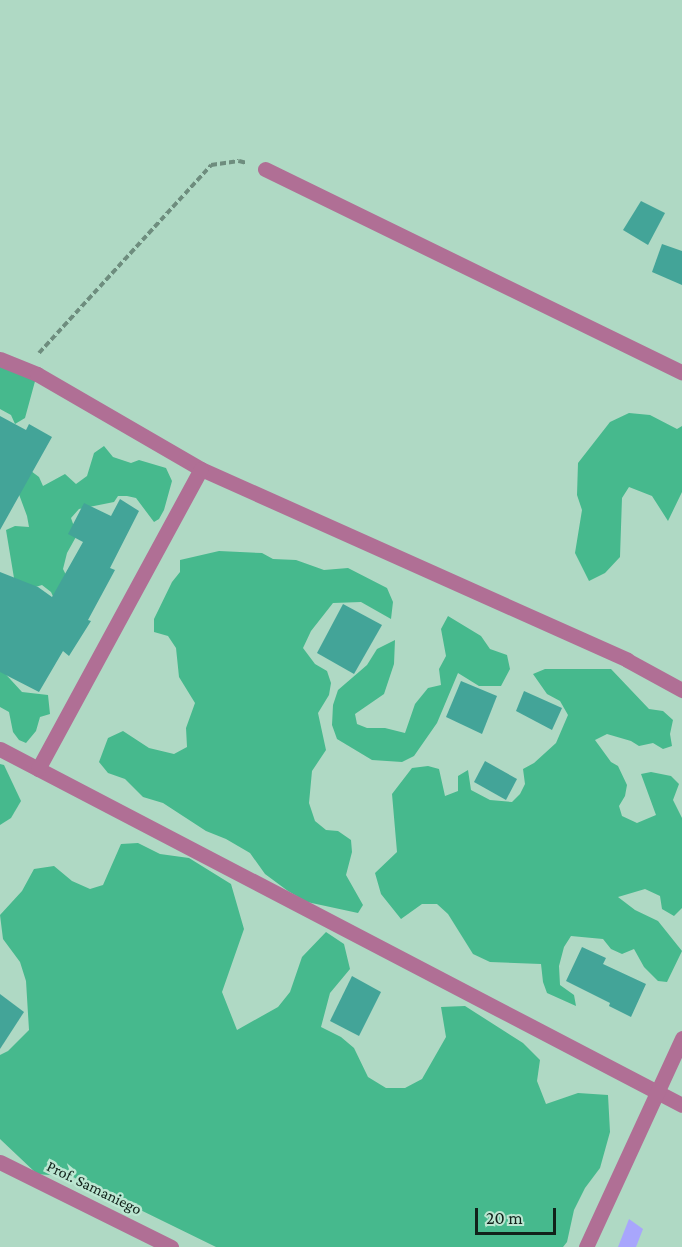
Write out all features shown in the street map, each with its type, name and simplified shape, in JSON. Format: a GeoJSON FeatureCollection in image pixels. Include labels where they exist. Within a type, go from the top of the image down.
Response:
{"type":"FeatureCollection","features":[{"type":"Feature","properties":{"kind":"street"},"geometry":{"type":"LineString","coordinates":[[265,169],[682,372]]}},
{"type":"Feature","properties":{"kind":"street"},"geometry":{"type":"LineString","coordinates":[[0,359],[24,369],[201,469],[627,660],[682,690]]}},
{"type":"Feature","properties":{"kind":"street"},"geometry":{"type":"LineString","coordinates":[[38,769],[201,469]]}},
{"type":"Feature","properties":{"kind":"street"},"geometry":{"type":"LineString","coordinates":[[0,749],[682,1105]]}},
{"type":"Feature","properties":{"kind":"street"},"geometry":{"type":"LineString","coordinates":[[586,1247],[682,1038]]}},
{"type":"Feature","properties":{"kind":"street","name":"Prof. Samaniego"},"geometry":{"type":"LineString","coordinates":[[0,1162],[171,1247]]}},
{"type":"Feature","properties":{"kind":"path"},"geometry":{"type":"LineString","coordinates":[[24,369],[211,165],[239,161],[265,169]]}},
{"type":"Feature","properties":{"kind":"green space"},"geometry":{"type":"Polygon","coordinates":[[[0,359],[37,374],[25,418],[15,424],[11,415],[0,409],[0,359]]]}},
{"type":"Feature","properties":{"kind":"green space"},"geometry":{"type":"Polygon","coordinates":[[[629,413],[650,415],[677,429],[682,426],[682,492],[668,521],[652,496],[629,487],[622,498],[620,557],[605,573],[589,581],[575,553],[582,510],[577,495],[578,463],[610,422],[629,413]]]}},
{"type":"Feature","properties":{"kind":"green space"},"geometry":{"type":"Polygon","coordinates":[[[104,446],[113,457],[131,463],[139,460],[166,468],[172,481],[164,510],[159,519],[154,522],[136,498],[127,496],[118,496],[114,502],[79,509],[71,518],[77,535],[67,553],[63,569],[67,577],[56,603],[51,592],[42,585],[0,598],[15,584],[6,530],[15,526],[29,527],[17,489],[27,468],[39,477],[43,486],[65,474],[76,484],[87,476],[94,453],[104,446]]]}},
{"type":"Feature","properties":{"kind":"green space"},"geometry":{"type":"Polygon","coordinates":[[[219,551],[262,553],[273,559],[296,560],[324,570],[348,568],[387,588],[393,602],[391,619],[361,602],[333,603],[311,631],[303,648],[315,664],[327,671],[331,683],[329,695],[318,713],[326,750],[312,771],[309,803],[315,821],[326,830],[338,831],[351,840],[352,852],[346,875],[363,905],[358,913],[307,902],[288,891],[265,874],[250,853],[206,831],[163,803],[143,797],[125,779],[108,773],[99,762],[108,738],[123,731],[149,748],[174,754],[187,747],[186,728],[195,703],[179,677],[176,648],[168,636],[154,632],[154,619],[172,582],[180,572],[180,560],[219,551]]]}},
{"type":"Feature","properties":{"kind":"green space"},"geometry":{"type":"Polygon","coordinates":[[[448,616],[481,636],[490,649],[507,655],[510,669],[501,686],[479,686],[458,673],[437,723],[414,756],[402,762],[372,760],[337,739],[332,725],[333,705],[338,690],[367,665],[377,649],[395,640],[394,664],[384,694],[355,714],[357,724],[367,728],[385,728],[405,733],[415,704],[428,688],[441,685],[439,669],[446,656],[441,629],[448,616]]]}},
{"type":"Feature","properties":{"kind":"green space"},"geometry":{"type":"Polygon","coordinates":[[[0,668],[22,692],[48,695],[50,714],[40,717],[36,731],[26,743],[19,740],[13,732],[9,712],[0,707],[0,668]]]}},
{"type":"Feature","properties":{"kind":"green space"},"geometry":{"type":"Polygon","coordinates":[[[545,669],[611,669],[649,709],[663,711],[673,720],[670,734],[672,746],[663,749],[653,743],[639,746],[631,741],[607,734],[595,740],[611,762],[618,766],[627,785],[625,796],[619,806],[622,816],[637,823],[656,815],[641,774],[651,772],[671,776],[679,784],[673,800],[682,818],[682,908],[674,916],[662,909],[660,896],[645,889],[618,897],[635,910],[658,921],[682,951],[667,982],[658,981],[644,967],[634,949],[622,954],[611,949],[603,939],[571,936],[564,947],[559,966],[560,985],[574,995],[576,1006],[547,993],[541,964],[490,962],[473,954],[448,914],[437,904],[422,904],[401,919],[381,894],[375,873],[397,852],[392,794],[412,768],[428,766],[439,769],[445,796],[458,791],[458,776],[468,770],[471,790],[490,800],[512,802],[520,794],[525,784],[523,769],[534,763],[556,743],[568,715],[560,701],[547,694],[533,674],[545,669]]]}},
{"type":"Feature","properties":{"kind":"green space"},"geometry":{"type":"Polygon","coordinates":[[[0,764],[4,765],[21,801],[11,818],[0,825],[0,764]]]}},
{"type":"Feature","properties":{"kind":"green space"},"geometry":{"type":"Polygon","coordinates":[[[138,843],[160,854],[189,858],[231,884],[244,929],[222,992],[237,1030],[278,1007],[290,992],[302,957],[326,932],[344,944],[350,969],[330,993],[321,1027],[341,1037],[354,1048],[368,1077],[386,1088],[405,1088],[422,1079],[446,1037],[441,1007],[465,1006],[523,1043],[540,1060],[537,1081],[546,1104],[578,1093],[608,1095],[610,1132],[600,1168],[585,1188],[574,1210],[567,1242],[563,1247],[216,1247],[73,1177],[37,1174],[0,1139],[0,1055],[8,1051],[29,1030],[26,981],[20,962],[3,939],[0,915],[22,891],[34,869],[54,866],[72,881],[90,889],[103,885],[121,844],[138,843]]]}},
{"type":"Feature","properties":{"kind":"shaded area"},"geometry":{"type":"Polygon","coordinates":[[[629,1219],[643,1229],[636,1247],[618,1247],[629,1219]]]}},
{"type":"Feature","properties":{"kind":"building"},"geometry":{"type":"Polygon","coordinates":[[[641,201],[665,213],[648,245],[623,230],[641,201]]]}},
{"type":"Feature","properties":{"kind":"building"},"geometry":{"type":"Polygon","coordinates":[[[662,244],[682,251],[682,285],[652,272],[662,244]]]}},
{"type":"Feature","properties":{"kind":"building"},"geometry":{"type":"Polygon","coordinates":[[[0,416],[26,430],[29,424],[52,437],[0,530],[0,416]]]}},
{"type":"Feature","properties":{"kind":"building"},"geometry":{"type":"Polygon","coordinates":[[[120,499],[139,511],[110,568],[115,570],[88,620],[91,621],[69,656],[63,651],[39,692],[0,672],[0,572],[38,587],[52,597],[83,542],[68,534],[84,503],[111,516],[120,499]]]}},
{"type":"Feature","properties":{"kind":"building"},"geometry":{"type":"Polygon","coordinates":[[[343,604],[382,625],[354,674],[317,653],[343,604]]]}},
{"type":"Feature","properties":{"kind":"building"},"geometry":{"type":"Polygon","coordinates":[[[461,681],[497,696],[482,734],[446,717],[461,681]]]}},
{"type":"Feature","properties":{"kind":"building"},"geometry":{"type":"Polygon","coordinates":[[[524,691],[562,708],[552,730],[516,711],[524,691]]]}},
{"type":"Feature","properties":{"kind":"building"},"geometry":{"type":"Polygon","coordinates":[[[485,761],[517,779],[506,800],[474,782],[485,761]]]}},
{"type":"Feature","properties":{"kind":"building"},"geometry":{"type":"Polygon","coordinates":[[[582,947],[606,958],[603,964],[646,984],[631,1017],[609,1006],[610,1003],[566,981],[582,947]]]}},
{"type":"Feature","properties":{"kind":"building"},"geometry":{"type":"Polygon","coordinates":[[[352,976],[381,992],[359,1036],[330,1021],[352,976]]]}},
{"type":"Feature","properties":{"kind":"building"},"geometry":{"type":"Polygon","coordinates":[[[0,994],[24,1012],[0,1049],[0,994]]]}}]}
